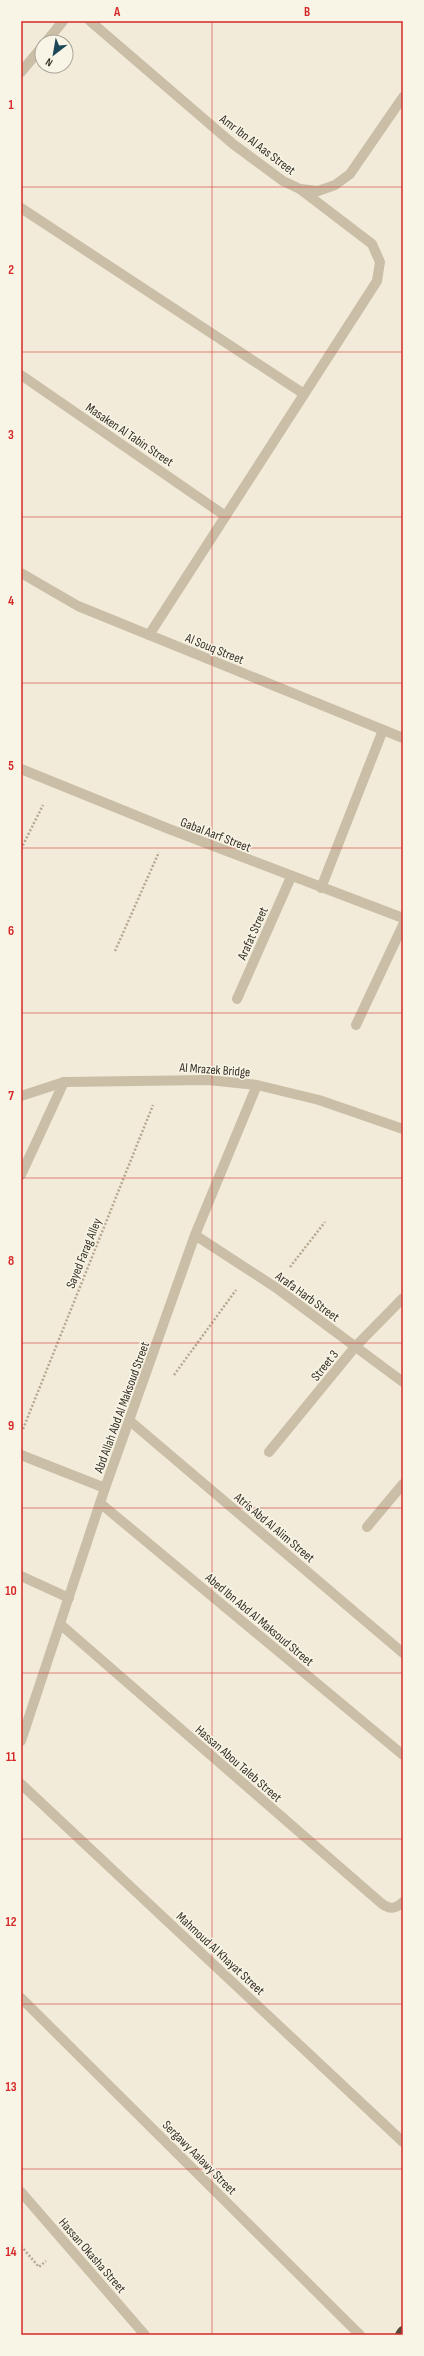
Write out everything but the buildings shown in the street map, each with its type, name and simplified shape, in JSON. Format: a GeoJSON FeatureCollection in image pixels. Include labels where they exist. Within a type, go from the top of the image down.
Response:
{"type":"FeatureCollection","features":[{"type":"Feature","properties":{"kind":"street"},"geometry":{"type":"LineString","coordinates":[[52,34],[63,21]]}},
{"type":"Feature","properties":{"kind":"street","name":"Amr Ibn Al Aas Street"},"geometry":{"type":"LineString","coordinates":[[90,21],[233,144],[283,181],[300,189],[318,191],[335,185],[350,174],[403,97]]}},
{"type":"Feature","properties":{"kind":"street"},"geometry":{"type":"LineString","coordinates":[[21,72],[34,57]]}},
{"type":"Feature","properties":{"kind":"street"},"geometry":{"type":"LineString","coordinates":[[148,635],[224,515],[377,281],[380,262],[372,244],[300,189]]}},
{"type":"Feature","properties":{"kind":"street"},"geometry":{"type":"LineString","coordinates":[[21,208],[304,394]]}},
{"type":"Feature","properties":{"kind":"street","name":"Masaken Al Tabin Street"},"geometry":{"type":"LineString","coordinates":[[21,375],[224,515]]}},
{"type":"Feature","properties":{"kind":"street","name":"Al Souq Street"},"geometry":{"type":"LineString","coordinates":[[21,573],[78,606],[403,738]]}},
{"type":"Feature","properties":{"kind":"street"},"geometry":{"type":"LineString","coordinates":[[321,888],[382,730]]}},
{"type":"Feature","properties":{"kind":"street","name":"Gabal Aarf Street"},"geometry":{"type":"LineString","coordinates":[[21,769],[169,829],[403,918]]}},
{"type":"Feature","properties":{"kind":"street","name":"Arafat Street"},"geometry":{"type":"LineString","coordinates":[[237,999],[291,876]]}},
{"type":"Feature","properties":{"kind":"street"},"geometry":{"type":"LineString","coordinates":[[356,1025],[403,925]]}},
{"type":"Feature","properties":{"kind":"street","name":"Al Mrazek Bridge"},"geometry":{"type":"LineString","coordinates":[[21,1096],[64,1082],[163,1079],[208,1080],[257,1085],[318,1100],[403,1129]]}},
{"type":"Feature","properties":{"kind":"street"},"geometry":{"type":"LineString","coordinates":[[21,1175],[64,1082]]}},
{"type":"Feature","properties":{"kind":"street","name":"Abd Allah Abd Al Maksoud Street"},"geometry":{"type":"LineString","coordinates":[[21,1741],[105,1488],[195,1235],[257,1085]]}},
{"type":"Feature","properties":{"kind":"street","name":"Arafa Harb Street"},"geometry":{"type":"LineString","coordinates":[[195,1235],[276,1287],[403,1382]]}},
{"type":"Feature","properties":{"kind":"street","name":"Street 3"},"geometry":{"type":"LineString","coordinates":[[269,1452],[355,1347],[403,1298]]}},
{"type":"Feature","properties":{"kind":"street","name":"Atris Abd Al Alim Street"},"geometry":{"type":"LineString","coordinates":[[130,1421],[403,1653]]}},
{"type":"Feature","properties":{"kind":"street"},"geometry":{"type":"LineString","coordinates":[[21,1455],[105,1488]]}},
{"type":"Feature","properties":{"kind":"street"},"geometry":{"type":"LineString","coordinates":[[367,1527],[403,1484]]}},
{"type":"Feature","properties":{"kind":"street","name":"Abed Ibn Abd Al Maksoud Street"},"geometry":{"type":"LineString","coordinates":[[100,1503],[403,1755]]}},
{"type":"Feature","properties":{"kind":"street"},"geometry":{"type":"LineString","coordinates":[[21,1576],[69,1598]]}},
{"type":"Feature","properties":{"kind":"street","name":"Hassan Abou Taleb Street"},"geometry":{"type":"LineString","coordinates":[[60,1624],[381,1903],[388,1908],[397,1908],[403,1902]]}},
{"type":"Feature","properties":{"kind":"street","name":"Mahmoud Al Khayat Street"},"geometry":{"type":"LineString","coordinates":[[21,1784],[403,2142]]}},
{"type":"Feature","properties":{"kind":"street","name":"Sergawy Aalawy Street"},"geometry":{"type":"LineString","coordinates":[[21,1998],[360,2335]]}},
{"type":"Feature","properties":{"kind":"street","name":"Hassan Okasha Street"},"geometry":{"type":"LineString","coordinates":[[21,2192],[145,2335]]}},
{"type":"Feature","properties":{"kind":"path"},"geometry":{"type":"LineString","coordinates":[[21,849],[55,783]]}},
{"type":"Feature","properties":{"kind":"path"},"geometry":{"type":"LineString","coordinates":[[115,951],[169,829]]}},
{"type":"Feature","properties":{"kind":"path","name":"Sayed Farag Alley"},"geometry":{"type":"LineString","coordinates":[[21,1435],[163,1079]]}},
{"type":"Feature","properties":{"kind":"path"},"geometry":{"type":"LineString","coordinates":[[276,1287],[325,1222]]}},
{"type":"Feature","properties":{"kind":"path"},"geometry":{"type":"LineString","coordinates":[[172,1378],[250,1270]]}},
{"type":"Feature","properties":{"kind":"path"},"geometry":{"type":"LineString","coordinates":[[21,2246],[39,2267]]}}]}
